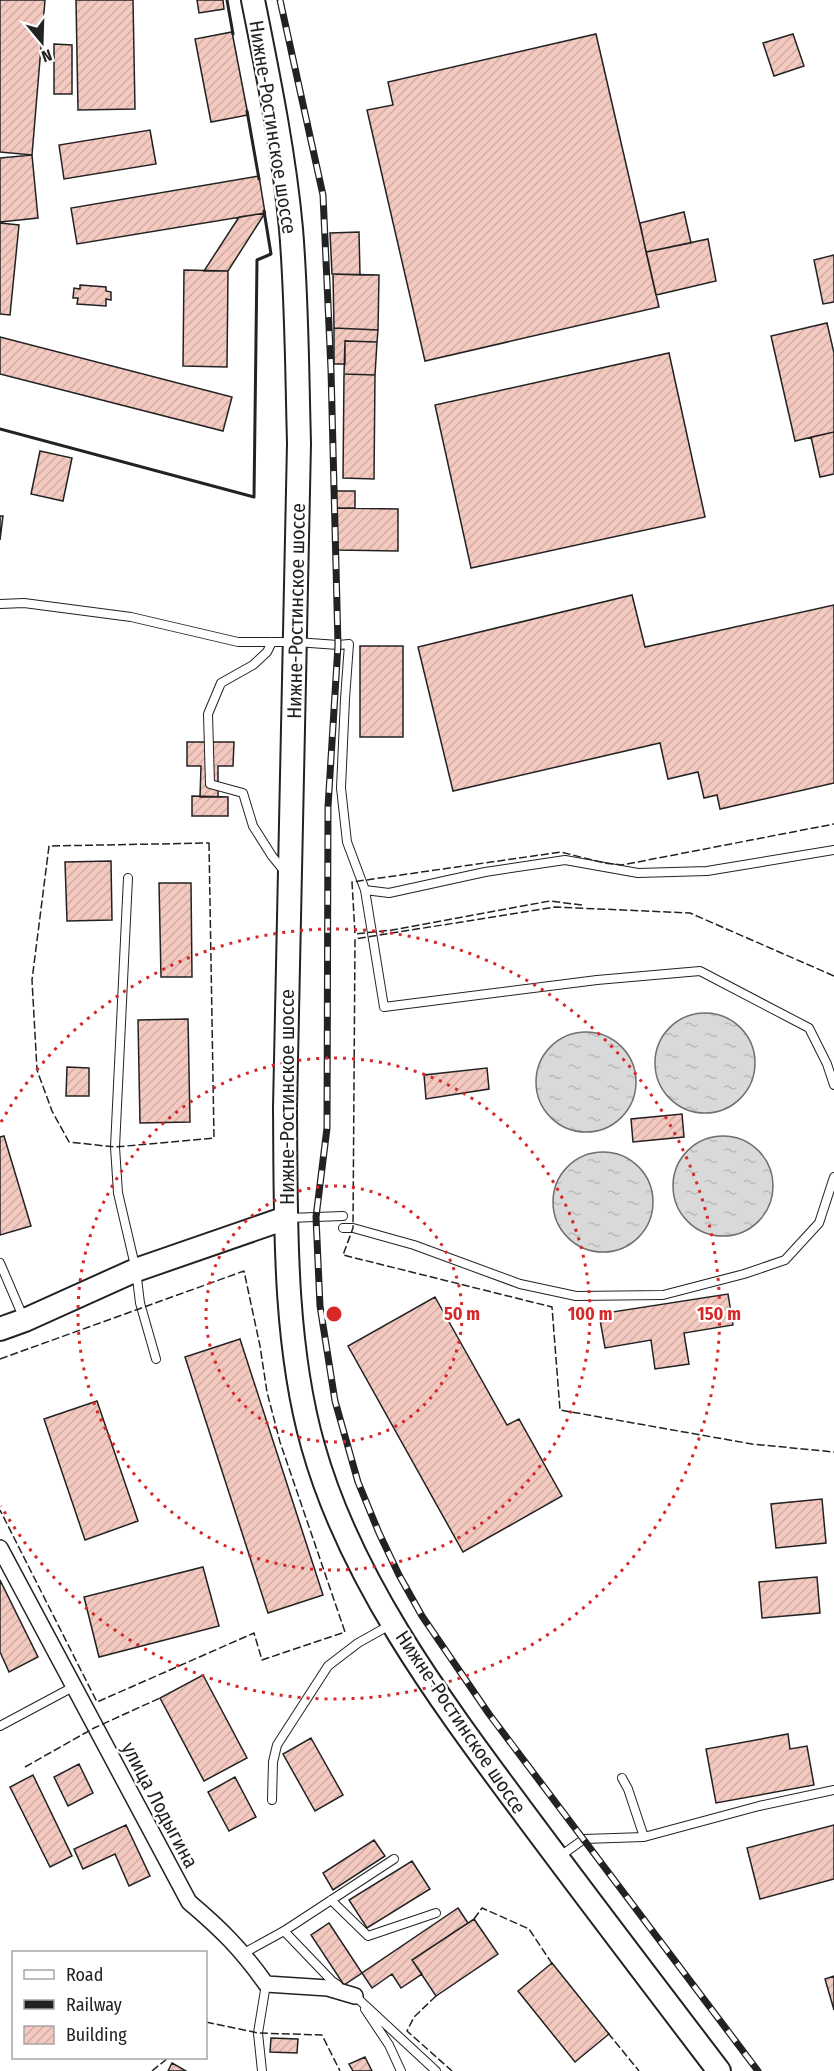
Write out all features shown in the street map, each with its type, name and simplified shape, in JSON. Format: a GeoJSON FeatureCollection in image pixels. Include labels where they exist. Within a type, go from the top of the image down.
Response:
{"type":"FeatureCollection","features":[{"type":"Feature","properties":{"kind":"street","name":"Нижне-Ростинское шоссе"},"geometry":{"type":"LineString","coordinates":[[253,0],[291,228],[299,442],[285,1108],[286,1218],[294,1338],[312,1443],[333,1506],[350,1542],[393,1623],[436,1692],[557,1859],[719,2071]]}},
{"type":"Feature","properties":{"kind":"street"},"geometry":{"type":"LineString","coordinates":[[0,1329],[136,1270],[286,1218]]}},
{"type":"Feature","properties":{"kind":"street","name":"улица Лодыгина"},"geometry":{"type":"LineString","coordinates":[[0,1548],[189,1902],[244,1953],[266,1984]]}},
{"type":"Feature","properties":{"kind":"street"},"geometry":{"type":"LineString","coordinates":[[266,1984],[328,1988],[355,1996]]}},
{"type":"Feature","properties":{"kind":"lane"},"geometry":{"type":"LineString","coordinates":[[0,604],[24,603],[131,617],[238,642],[350,644],[341,788],[347,842],[365,890],[384,1008],[597,980],[700,971],[809,1029],[827,1064],[834,1085]]}},
{"type":"Feature","properties":{"kind":"lane"},"geometry":{"type":"LineString","coordinates":[[272,642],[267,652],[253,665],[221,683],[208,714],[210,784],[243,793],[253,826],[272,856],[290,878]]}},
{"type":"Feature","properties":{"kind":"lane"},"geometry":{"type":"LineString","coordinates":[[365,890],[389,893],[485,872],[565,860],[638,873],[707,871],[834,850]]}},
{"type":"Feature","properties":{"kind":"lane"},"geometry":{"type":"LineString","coordinates":[[128,878],[115,1148],[118,1193],[136,1270],[140,1303],[156,1359]]}},
{"type":"Feature","properties":{"kind":"lane"},"geometry":{"type":"LineString","coordinates":[[343,1228],[353,1228],[414,1245],[520,1284],[576,1296],[663,1295],[744,1274],[785,1260],[819,1223],[834,1177]]}},
{"type":"Feature","properties":{"kind":"lane"},"geometry":{"type":"LineString","coordinates":[[286,1218],[343,1216]]}},
{"type":"Feature","properties":{"kind":"lane"},"geometry":{"type":"LineString","coordinates":[[0,1263],[25,1320]]}},
{"type":"Feature","properties":{"kind":"lane"},"geometry":{"type":"LineString","coordinates":[[272,1800],[273,1762],[277,1745],[328,1666],[358,1643],[393,1623]]}},
{"type":"Feature","properties":{"kind":"lane"},"geometry":{"type":"LineString","coordinates":[[0,1726],[73,1687]]}},
{"type":"Feature","properties":{"kind":"lane"},"geometry":{"type":"LineString","coordinates":[[622,1778],[644,1837]]}},
{"type":"Feature","properties":{"kind":"lane"},"geometry":{"type":"LineString","coordinates":[[557,1859],[584,1839],[644,1837],[759,1806],[834,1790]]}},
{"type":"Feature","properties":{"kind":"lane"},"geometry":{"type":"LineString","coordinates":[[244,1953],[284,1931],[394,1859]]}},
{"type":"Feature","properties":{"kind":"lane"},"geometry":{"type":"LineString","coordinates":[[332,1900],[368,1936],[436,1913]]}},
{"type":"Feature","properties":{"kind":"lane"},"geometry":{"type":"LineString","coordinates":[[284,1931],[332,1982],[355,1996],[436,2071]]}},
{"type":"Feature","properties":{"kind":"lane"},"geometry":{"type":"LineString","coordinates":[[262,2071],[258,2033],[266,1984]]}},
{"type":"Feature","properties":{"kind":"lane"},"geometry":{"type":"LineString","coordinates":[[355,1996],[389,2045],[401,2071]]}},
{"type":"Feature","properties":{"kind":"water"},"geometry":{"type":"Polygon","coordinates":[[[705,1013],[724,1017],[740,1028],[751,1044],[755,1063],[751,1082],[740,1098],[724,1109],[705,1113],[686,1109],[670,1098],[659,1082],[655,1063],[659,1044],[670,1028],[686,1017],[705,1013]]]}},
{"type":"Feature","properties":{"kind":"water"},"geometry":{"type":"Polygon","coordinates":[[[586,1032],[605,1036],[621,1047],[632,1063],[636,1082],[632,1101],[621,1117],[605,1128],[586,1132],[567,1128],[551,1117],[540,1101],[536,1082],[540,1063],[551,1047],[567,1036],[586,1032]]]}},
{"type":"Feature","properties":{"kind":"water"},"geometry":{"type":"Polygon","coordinates":[[[723,1136],[742,1140],[758,1151],[769,1167],[773,1186],[769,1205],[758,1221],[742,1232],[723,1236],[704,1232],[688,1221],[677,1205],[673,1186],[677,1167],[688,1151],[704,1140],[723,1136]]]}},
{"type":"Feature","properties":{"kind":"water"},"geometry":{"type":"Polygon","coordinates":[[[603,1152],[622,1156],[638,1167],[649,1183],[653,1202],[649,1221],[638,1237],[622,1248],[603,1252],[584,1248],[568,1237],[557,1221],[553,1202],[557,1183],[568,1167],[584,1156],[603,1152]]]}},
{"type":"Feature","properties":{"kind":"building"},"geometry":{"type":"Polygon","coordinates":[[[0,0],[45,0],[32,155],[0,152],[0,0]]]}},
{"type":"Feature","properties":{"kind":"building"},"geometry":{"type":"Polygon","coordinates":[[[76,0],[133,0],[135,109],[78,110],[76,0]]]}},
{"type":"Feature","properties":{"kind":"building"},"geometry":{"type":"Polygon","coordinates":[[[197,0],[223,0],[224,9],[199,13],[197,0]]]}},
{"type":"Feature","properties":{"kind":"building"},"geometry":{"type":"Polygon","coordinates":[[[232,32],[248,115],[211,122],[195,39],[232,32]]]}},
{"type":"Feature","properties":{"kind":"building"},"geometry":{"type":"Polygon","coordinates":[[[596,34],[659,307],[425,361],[367,110],[393,105],[388,82],[596,34]]]}},
{"type":"Feature","properties":{"kind":"building"},"geometry":{"type":"Polygon","coordinates":[[[793,34],[804,66],[774,76],[763,43],[793,34]]]}},
{"type":"Feature","properties":{"kind":"building"},"geometry":{"type":"Polygon","coordinates":[[[54,44],[72,45],[72,94],[54,94],[54,44]]]}},
{"type":"Feature","properties":{"kind":"building"},"geometry":{"type":"Polygon","coordinates":[[[150,130],[156,164],[64,179],[59,145],[150,130]]]}},
{"type":"Feature","properties":{"kind":"building"},"geometry":{"type":"Polygon","coordinates":[[[32,155],[38,218],[0,222],[0,158],[32,155]]]}},
{"type":"Feature","properties":{"kind":"building"},"geometry":{"type":"Polygon","coordinates":[[[259,176],[265,213],[77,244],[71,208],[259,176]]]}},
{"type":"Feature","properties":{"kind":"building"},"geometry":{"type":"Polygon","coordinates":[[[684,212],[691,243],[646,252],[640,223],[684,212]]]}},
{"type":"Feature","properties":{"kind":"building"},"geometry":{"type":"Polygon","coordinates":[[[265,213],[228,271],[204,271],[239,217],[265,213]]]}},
{"type":"Feature","properties":{"kind":"building"},"geometry":{"type":"Polygon","coordinates":[[[0,223],[19,225],[10,315],[0,314],[0,223]]]}},
{"type":"Feature","properties":{"kind":"building"},"geometry":{"type":"Polygon","coordinates":[[[359,232],[360,275],[332,274],[330,233],[359,232]]]}},
{"type":"Feature","properties":{"kind":"building"},"geometry":{"type":"Polygon","coordinates":[[[708,239],[716,281],[656,295],[646,252],[708,239]]]}},
{"type":"Feature","properties":{"kind":"building"},"geometry":{"type":"Polygon","coordinates":[[[834,255],[834,302],[823,304],[814,260],[834,255]]]}},
{"type":"Feature","properties":{"kind":"building"},"geometry":{"type":"Polygon","coordinates":[[[184,270],[228,271],[227,367],[183,366],[184,270]]]}},
{"type":"Feature","properties":{"kind":"building"},"geometry":{"type":"Polygon","coordinates":[[[333,274],[379,275],[378,330],[334,328],[333,274]]]}},
{"type":"Feature","properties":{"kind":"building"},"geometry":{"type":"Polygon","coordinates":[[[80,285],[106,287],[106,291],[111,292],[111,300],[106,299],[106,306],[77,304],[78,298],[73,298],[74,288],[80,289],[80,285]]]}},
{"type":"Feature","properties":{"kind":"building"},"geometry":{"type":"Polygon","coordinates":[[[827,323],[834,353],[834,432],[795,441],[771,336],[827,323]]]}},
{"type":"Feature","properties":{"kind":"building"},"geometry":{"type":"Polygon","coordinates":[[[334,328],[378,330],[377,342],[345,341],[345,364],[334,364],[334,328]]]}},
{"type":"Feature","properties":{"kind":"building"},"geometry":{"type":"Polygon","coordinates":[[[0,337],[232,397],[223,431],[0,374],[0,337]]]}},
{"type":"Feature","properties":{"kind":"building"},"geometry":{"type":"Polygon","coordinates":[[[345,341],[377,342],[375,375],[344,374],[345,341]]]}},
{"type":"Feature","properties":{"kind":"building"},"geometry":{"type":"Polygon","coordinates":[[[669,353],[705,517],[471,568],[435,405],[669,353]]]}},
{"type":"Feature","properties":{"kind":"building"},"geometry":{"type":"Polygon","coordinates":[[[344,374],[375,375],[374,479],[343,478],[344,374]]]}},
{"type":"Feature","properties":{"kind":"building"},"geometry":{"type":"Polygon","coordinates":[[[834,432],[834,474],[820,477],[811,437],[834,432]]]}},
{"type":"Feature","properties":{"kind":"building"},"geometry":{"type":"Polygon","coordinates":[[[40,451],[72,458],[63,501],[31,494],[40,451]]]}},
{"type":"Feature","properties":{"kind":"building"},"geometry":{"type":"Polygon","coordinates":[[[336,491],[355,491],[355,508],[336,508],[336,491]]]}},
{"type":"Feature","properties":{"kind":"building"},"geometry":{"type":"Polygon","coordinates":[[[336,508],[398,509],[398,551],[336,550],[336,508]]]}},
{"type":"Feature","properties":{"kind":"building"},"geometry":{"type":"Polygon","coordinates":[[[0,516],[3,516],[0,540],[0,516]]]}},
{"type":"Feature","properties":{"kind":"building"},"geometry":{"type":"Polygon","coordinates":[[[632,595],[645,647],[834,605],[834,783],[720,809],[717,795],[704,798],[698,772],[668,779],[660,743],[453,791],[418,647],[632,595]]]}},
{"type":"Feature","properties":{"kind":"building"},"geometry":{"type":"Polygon","coordinates":[[[360,646],[403,646],[403,737],[360,737],[360,646]]]}},
{"type":"Feature","properties":{"kind":"building"},"geometry":{"type":"Polygon","coordinates":[[[187,742],[234,742],[233,766],[218,766],[218,797],[200,797],[201,766],[187,766],[187,742]]]}},
{"type":"Feature","properties":{"kind":"building"},"geometry":{"type":"Polygon","coordinates":[[[192,796],[228,797],[228,816],[192,816],[192,796]]]}},
{"type":"Feature","properties":{"kind":"building"},"geometry":{"type":"Polygon","coordinates":[[[111,861],[112,920],[67,921],[65,862],[111,861]]]}},
{"type":"Feature","properties":{"kind":"building"},"geometry":{"type":"Polygon","coordinates":[[[159,883],[191,883],[192,977],[161,977],[159,883]]]}},
{"type":"Feature","properties":{"kind":"building"},"geometry":{"type":"Polygon","coordinates":[[[188,1019],[190,1122],[140,1123],[138,1020],[188,1019]]]}},
{"type":"Feature","properties":{"kind":"building"},"geometry":{"type":"Polygon","coordinates":[[[67,1067],[89,1068],[89,1096],[66,1096],[67,1067]]]}},
{"type":"Feature","properties":{"kind":"building"},"geometry":{"type":"Polygon","coordinates":[[[487,1068],[489,1089],[426,1099],[424,1075],[487,1068]]]}},
{"type":"Feature","properties":{"kind":"building"},"geometry":{"type":"Polygon","coordinates":[[[682,1114],[684,1137],[633,1142],[631,1119],[682,1114]]]}},
{"type":"Feature","properties":{"kind":"building"},"geometry":{"type":"Polygon","coordinates":[[[4,1136],[31,1226],[0,1235],[0,1137],[4,1136]]]}},
{"type":"Feature","properties":{"kind":"building"},"geometry":{"type":"Polygon","coordinates":[[[728,1294],[733,1325],[684,1333],[689,1364],[655,1369],[651,1340],[605,1348],[599,1314],[728,1294]]]}},
{"type":"Feature","properties":{"kind":"building"},"geometry":{"type":"Polygon","coordinates":[[[435,1297],[507,1425],[519,1419],[562,1496],[463,1552],[348,1346],[435,1297]]]}},
{"type":"Feature","properties":{"kind":"building"},"geometry":{"type":"Polygon","coordinates":[[[240,1339],[323,1595],[268,1613],[185,1357],[240,1339]]]}},
{"type":"Feature","properties":{"kind":"building"},"geometry":{"type":"Polygon","coordinates":[[[97,1401],[138,1521],[85,1540],[44,1419],[97,1401]]]}},
{"type":"Feature","properties":{"kind":"building"},"geometry":{"type":"Polygon","coordinates":[[[822,1499],[826,1543],[776,1548],[771,1504],[822,1499]]]}},
{"type":"Feature","properties":{"kind":"building"},"geometry":{"type":"Polygon","coordinates":[[[203,1567],[219,1626],[99,1657],[84,1597],[203,1567]]]}},
{"type":"Feature","properties":{"kind":"building"},"geometry":{"type":"Polygon","coordinates":[[[817,1577],[820,1613],[762,1618],[759,1582],[817,1577]]]}},
{"type":"Feature","properties":{"kind":"building"},"geometry":{"type":"Polygon","coordinates":[[[0,1580],[38,1657],[9,1672],[0,1652],[0,1580]]]}},
{"type":"Feature","properties":{"kind":"building"},"geometry":{"type":"Polygon","coordinates":[[[203,1675],[247,1758],[204,1781],[160,1698],[203,1675]]]}},
{"type":"Feature","properties":{"kind":"building"},"geometry":{"type":"Polygon","coordinates":[[[788,1734],[790,1749],[807,1746],[814,1785],[716,1803],[706,1749],[788,1734]]]}},
{"type":"Feature","properties":{"kind":"building"},"geometry":{"type":"Polygon","coordinates":[[[311,1738],[343,1795],[315,1811],[283,1754],[311,1738]]]}},
{"type":"Feature","properties":{"kind":"building"},"geometry":{"type":"Polygon","coordinates":[[[79,1764],[93,1793],[68,1806],[54,1777],[79,1764]]]}},
{"type":"Feature","properties":{"kind":"building"},"geometry":{"type":"Polygon","coordinates":[[[33,1775],[72,1856],[50,1867],[10,1787],[33,1775]]]}},
{"type":"Feature","properties":{"kind":"building"},"geometry":{"type":"Polygon","coordinates":[[[235,1777],[256,1817],[229,1831],[208,1792],[235,1777]]]}},
{"type":"Feature","properties":{"kind":"building"},"geometry":{"type":"Polygon","coordinates":[[[126,1825],[150,1876],[129,1886],[115,1854],[83,1869],[74,1849],[126,1825]]]}},
{"type":"Feature","properties":{"kind":"building"},"geometry":{"type":"Polygon","coordinates":[[[834,1825],[834,1879],[760,1899],[747,1848],[834,1825]]]}},
{"type":"Feature","properties":{"kind":"building"},"geometry":{"type":"Polygon","coordinates":[[[374,1840],[385,1856],[333,1890],[323,1873],[374,1840]]]}},
{"type":"Feature","properties":{"kind":"building"},"geometry":{"type":"Polygon","coordinates":[[[412,1861],[430,1889],[367,1928],[349,1900],[412,1861]]]}},
{"type":"Feature","properties":{"kind":"building"},"geometry":{"type":"Polygon","coordinates":[[[458,1908],[468,1923],[412,1960],[422,1974],[401,1988],[392,1974],[372,1988],[362,1973],[458,1908]]]}},
{"type":"Feature","properties":{"kind":"building"},"geometry":{"type":"Polygon","coordinates":[[[474,1919],[498,1954],[436,1996],[412,1960],[474,1919]]]}},
{"type":"Feature","properties":{"kind":"building"},"geometry":{"type":"Polygon","coordinates":[[[329,1923],[362,1973],[344,1985],[311,1935],[329,1923]]]}},
{"type":"Feature","properties":{"kind":"building"},"geometry":{"type":"Polygon","coordinates":[[[552,1963],[609,2034],[575,2062],[518,1991],[552,1963]]]}},
{"type":"Feature","properties":{"kind":"building"},"geometry":{"type":"Polygon","coordinates":[[[834,1976],[834,2010],[825,1979],[834,1976]]]}},
{"type":"Feature","properties":{"kind":"building"},"geometry":{"type":"Polygon","coordinates":[[[271,2038],[298,2039],[297,2053],[270,2052],[271,2038]]]}},
{"type":"Feature","properties":{"kind":"building"},"geometry":{"type":"Polygon","coordinates":[[[365,2057],[372,2071],[353,2071],[349,2064],[365,2057]]]}},
{"type":"Feature","properties":{"kind":"building"},"geometry":{"type":"Polygon","coordinates":[[[172,2063],[186,2071],[168,2071],[172,2063]]]}},
{"type":"Feature","properties":{"kind":"railway"},"geometry":{"type":"LineString","coordinates":[[280,0],[323,195],[331,370],[338,645],[328,807],[327,1128],[316,1217],[320,1306],[335,1401],[358,1482],[399,1575],[422,1616],[489,1714],[758,2071]]}},
{"type":"Feature","properties":{"kind":"fence"},"geometry":{"type":"LineString","coordinates":[[582,905],[550,901],[392,930],[355,934],[352,882],[561,852],[622,865],[834,824]]}},
{"type":"Feature","properties":{"kind":"fence"},"geometry":{"type":"LineString","coordinates":[[209,843],[214,1138],[115,1147],[69,1142],[52,1111],[37,1070],[32,980],[49,846],[209,843]]}},
{"type":"Feature","properties":{"kind":"fence"},"geometry":{"type":"LineString","coordinates":[[834,976],[690,913],[555,907],[355,939],[353,1228],[343,1255],[552,1307],[560,1410],[752,1444],[834,1452]]}},
{"type":"Feature","properties":{"kind":"fence"},"geometry":{"type":"LineString","coordinates":[[0,1359],[244,1271],[267,1392],[280,1442],[345,1632],[262,1660],[254,1633],[97,1702],[0,1510]]}},
{"type":"Feature","properties":{"kind":"fence"},"geometry":{"type":"LineString","coordinates":[[25,1767],[94,1728],[160,1698]]}},
{"type":"Feature","properties":{"kind":"fence"},"geometry":{"type":"LineString","coordinates":[[474,1919],[482,1908],[529,1929],[553,1965]]}},
{"type":"Feature","properties":{"kind":"fence"},"geometry":{"type":"LineString","coordinates":[[436,1996],[414,2017],[407,2031],[452,2071]]}},
{"type":"Feature","properties":{"kind":"fence"},"geometry":{"type":"LineString","coordinates":[[207,2022],[258,2033],[322,2035],[340,2071]]}},
{"type":"Feature","properties":{"kind":"fence"},"geometry":{"type":"LineString","coordinates":[[608,2033],[639,2071]]}},
{"type":"Feature","properties":{"kind":"fence"},"geometry":{"type":"LineString","coordinates":[[152,2071],[167,2059]]}},
{"type":"Feature","properties":{"kind":"wall"},"geometry":{"type":"LineString","coordinates":[[227,0],[233,34]]}},
{"type":"Feature","properties":{"kind":"wall"},"geometry":{"type":"LineString","coordinates":[[247,111],[259,179]]}},
{"type":"Feature","properties":{"kind":"wall"},"geometry":{"type":"LineString","coordinates":[[0,429],[254,497],[257,260],[271,254],[264,211]]}}]}
